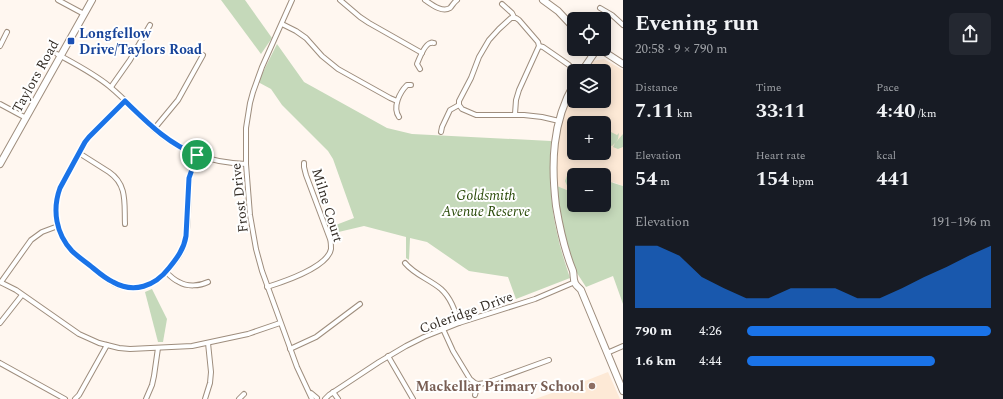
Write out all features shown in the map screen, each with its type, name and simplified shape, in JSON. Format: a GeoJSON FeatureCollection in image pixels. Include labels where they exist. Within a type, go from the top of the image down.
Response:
{"type":"FeatureCollection","features":[{"type":"Feature","properties":{"kind":"street"},"geometry":{"type":"LineString","coordinates":[[58,0],[82,13]]}},
{"type":"Feature","properties":{"kind":"street","name":"Taylors Road"},"geometry":{"type":"LineString","coordinates":[[0,157],[59,55],[82,13],[87,0]]}},
{"type":"Feature","properties":{"kind":"street","name":"Taylors Road"},"geometry":{"type":"LineString","coordinates":[[82,13],[92,0]]}},
{"type":"Feature","properties":{"kind":"street","name":"Frost Drive"},"geometry":{"type":"LineString","coordinates":[[292,0],[262,67],[253,92],[246,128],[246,164],[253,233],[260,264],[300,376],[309,392],[317,399]]}},
{"type":"Feature","properties":{"kind":"street"},"geometry":{"type":"LineString","coordinates":[[340,0],[368,23],[422,53]]}},
{"type":"Feature","properties":{"kind":"street"},"geometry":{"type":"LineString","coordinates":[[425,0],[445,9],[450,8],[457,0]]}},
{"type":"Feature","properties":{"kind":"street"},"geometry":{"type":"LineString","coordinates":[[543,0],[558,10],[567,20]]}},
{"type":"Feature","properties":{"kind":"street"},"geometry":{"type":"LineString","coordinates":[[553,0],[558,10]]}},
{"type":"Feature","properties":{"kind":"street"},"geometry":{"type":"LineString","coordinates":[[502,4],[512,13],[514,18]]}},
{"type":"Feature","properties":{"kind":"street"},"geometry":{"type":"LineString","coordinates":[[600,8],[612,15],[623,25]]}},
{"type":"Feature","properties":{"kind":"street"},"geometry":{"type":"LineString","coordinates":[[515,114],[516,100],[519,90],[539,46],[538,42],[518,18],[511,18],[485,45],[471,78],[460,98],[459,105],[462,109],[476,115],[515,114],[535,116],[559,122]]}},
{"type":"Feature","properties":{"kind":"street"},"geometry":{"type":"LineString","coordinates":[[282,24],[306,38],[327,60],[342,71],[397,101]]}},
{"type":"Feature","properties":{"kind":"street"},"geometry":{"type":"LineString","coordinates":[[111,87],[130,60],[150,25]]}},
{"type":"Feature","properties":{"kind":"street"},"geometry":{"type":"LineString","coordinates":[[0,46],[7,32]]}},
{"type":"Feature","properties":{"kind":"street"},"geometry":{"type":"LineString","coordinates":[[420,68],[417,64],[422,53],[429,43],[432,42],[434,44]]}},
{"type":"Feature","properties":{"kind":"street"},"geometry":{"type":"LineString","coordinates":[[539,46],[543,47],[568,64]]}},
{"type":"Feature","properties":{"kind":"street"},"geometry":{"type":"LineString","coordinates":[[59,55],[111,87],[154,129],[173,143],[197,155],[221,162],[246,164]]}},
{"type":"Feature","properties":{"kind":"street"},"geometry":{"type":"LineString","coordinates":[[154,129],[178,100],[203,55]]}},
{"type":"Feature","properties":{"kind":"street"},"geometry":{"type":"LineString","coordinates":[[611,56],[623,64]]}},
{"type":"Feature","properties":{"kind":"street"},"geometry":{"type":"LineString","coordinates":[[399,117],[396,111],[397,101],[405,87],[411,85]]}},
{"type":"Feature","properties":{"kind":"street"},"geometry":{"type":"LineString","coordinates":[[567,99],[559,122],[555,140],[553,163],[555,195],[562,242],[574,275],[575,282],[581,290],[623,391]]}},
{"type":"Feature","properties":{"kind":"street"},"geometry":{"type":"LineString","coordinates":[[125,101],[89,137],[62,183],[56,208],[58,226],[64,240],[77,256],[110,281],[129,287],[146,286],[157,280],[166,272],[178,256],[185,242],[189,178],[197,155]]}},
{"type":"Feature","properties":{"kind":"street"},"geometry":{"type":"LineString","coordinates":[[0,104],[24,117]]}},
{"type":"Feature","properties":{"kind":"street"},"geometry":{"type":"LineString","coordinates":[[441,132],[450,110],[459,105]]}},
{"type":"Feature","properties":{"kind":"street","name":"Taylors Road"},"geometry":{"type":"LineString","coordinates":[[0,164],[24,117]]}},
{"type":"Feature","properties":{"kind":"street"},"geometry":{"type":"LineString","coordinates":[[79,153],[110,172],[121,183],[124,196],[125,224]]}},
{"type":"Feature","properties":{"kind":"street","name":"Milne Court"},"geometry":{"type":"LineString","coordinates":[[267,287],[302,274],[326,258],[331,250],[330,240],[306,175],[304,163]]}},
{"type":"Feature","properties":{"kind":"street"},"geometry":{"type":"LineString","coordinates":[[58,226],[42,232],[31,240],[0,282],[22,295],[79,334],[93,341],[130,349],[192,346],[248,334],[280,323]]}},
{"type":"Feature","properties":{"kind":"street"},"geometry":{"type":"LineString","coordinates":[[405,263],[413,272],[436,285],[445,293],[451,302],[459,323]]}},
{"type":"Feature","properties":{"kind":"street"},"geometry":{"type":"LineString","coordinates":[[166,272],[185,285],[201,285],[208,282]]}},
{"type":"Feature","properties":{"kind":"street","name":"Coleridge Drive"},"geometry":{"type":"LineString","coordinates":[[317,399],[327,397],[366,370],[406,346],[443,329],[521,304],[575,282]]}},
{"type":"Feature","properties":{"kind":"street"},"geometry":{"type":"LineString","coordinates":[[0,323],[22,295]]}},
{"type":"Feature","properties":{"kind":"street"},"geometry":{"type":"LineString","coordinates":[[290,349],[316,337],[360,304]]}},
{"type":"Feature","properties":{"kind":"street"},"geometry":{"type":"LineString","coordinates":[[443,329],[453,351],[470,379],[478,384],[486,383],[548,360]]}},
{"type":"Feature","properties":{"kind":"street"},"geometry":{"type":"LineString","coordinates":[[205,399],[210,383],[211,372],[208,343]]}},
{"type":"Feature","properties":{"kind":"street"},"geometry":{"type":"LineString","coordinates":[[75,399],[107,345]]}},
{"type":"Feature","properties":{"kind":"street"},"geometry":{"type":"LineString","coordinates":[[607,353],[623,346]]}},
{"type":"Feature","properties":{"kind":"street"},"geometry":{"type":"LineString","coordinates":[[146,399],[152,385],[158,348]]}},
{"type":"Feature","properties":{"kind":"street"},"geometry":{"type":"LineString","coordinates":[[388,356],[413,399]]}},
{"type":"Feature","properties":{"kind":"street"},"geometry":{"type":"LineString","coordinates":[[0,363],[65,399]]}},
{"type":"Feature","properties":{"kind":"street"},"geometry":{"type":"LineString","coordinates":[[475,394],[478,384]]}},
{"type":"Feature","properties":{"kind":"street"},"geometry":{"type":"LineString","coordinates":[[333,392],[338,399]]}},
{"type":"Feature","properties":{"kind":"street"},"geometry":{"type":"LineString","coordinates":[[239,399],[244,394]]}},
{"type":"Feature","properties":{"kind":"shaded area"},"geometry":{"type":"Polygon","coordinates":[[[604,59],[623,70],[623,186],[613,182],[611,187],[611,168],[567,168],[567,190],[557,186],[556,147],[560,125],[567,104],[567,108],[611,108],[611,64],[590,64],[592,61],[604,59]]]}},
{"type":"Feature","properties":{"kind":"shaded area","name":"Mackellar Primary School"},"geometry":{"type":"Polygon","coordinates":[[[608,372],[620,399],[535,399],[580,383],[608,372]]]}},
{"type":"Feature","properties":{"kind":"green space"},"geometry":{"type":"Polygon","coordinates":[[[221,0],[245,0],[272,38],[261,54],[221,0]]]}},
{"type":"Feature","properties":{"kind":"green space","name":"Goldsmith Avenue Reserve"},"geometry":{"type":"Polygon","coordinates":[[[277,44],[304,82],[387,128],[412,134],[551,141],[551,199],[564,261],[570,278],[516,299],[508,277],[469,271],[427,242],[410,238],[409,260],[406,258],[406,237],[364,226],[330,234],[328,228],[354,218],[333,159],[328,151],[282,105],[271,89],[258,82],[277,44]]]}},
{"type":"Feature","properties":{"kind":"green space"},"geometry":{"type":"Polygon","coordinates":[[[611,132],[617,135],[619,133],[616,142],[623,134],[623,147],[618,149],[613,147],[615,143],[612,146],[611,132]]]}},
{"type":"Feature","properties":{"kind":"green space"},"geometry":{"type":"Polygon","coordinates":[[[567,176],[567,186],[565,181],[567,176]]]}},
{"type":"Feature","properties":{"kind":"green space"},"geometry":{"type":"Polygon","coordinates":[[[611,182],[623,186],[623,304],[613,276],[586,287],[575,270],[562,231],[557,186],[567,190],[567,212],[611,212],[611,182]]]}},
{"type":"Feature","properties":{"kind":"green space"},"geometry":{"type":"Polygon","coordinates":[[[152,289],[167,319],[163,342],[158,342],[145,292],[152,289]]]}},
{"type":"Feature","properties":{"kind":"place","name":"Longfellow Drive/Taylors Road"},"geometry":{"type":"Point","coordinates":[71,41]}},
{"type":"Feature","properties":{"kind":"place","name":"Mackellar Primary School"},"geometry":{"type":"Point","coordinates":[592,386]}},
{"type":"Feature","properties":{"kind":"route"},"geometry":{"type":"LineString","coordinates":[[125,101],[160,134],[181,148],[197,155],[188,184],[187,228],[185,242],[182,251],[174,263],[157,280],[146,286],[134,288],[122,286],[110,281],[77,256],[67,246],[60,233],[56,216],[56,202],[60,188],[85,142],[125,101]]}}]}
